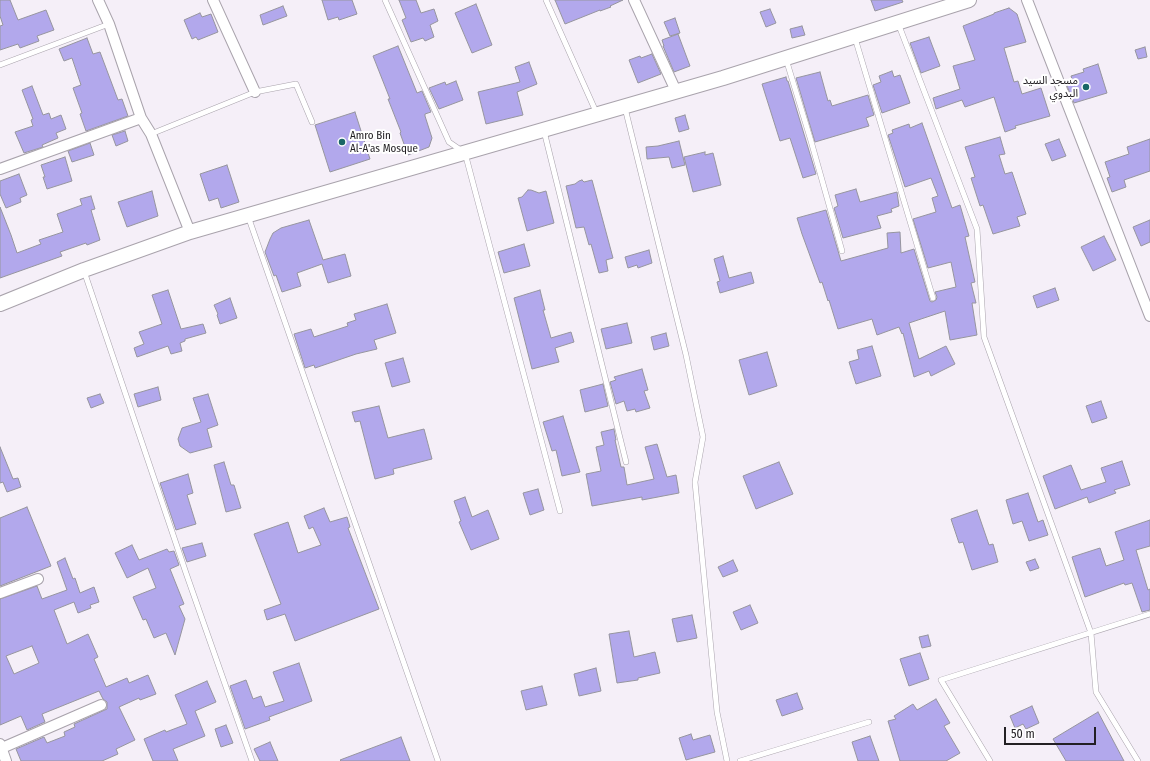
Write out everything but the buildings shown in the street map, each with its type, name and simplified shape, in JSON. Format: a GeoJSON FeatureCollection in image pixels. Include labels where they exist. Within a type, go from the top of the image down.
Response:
{"type":"FeatureCollection","features":[{"type":"Feature","properties":{"kind":"street"},"geometry":{"type":"LineString","coordinates":[[98,0],[141,118],[151,134],[190,232]]}},
{"type":"Feature","properties":{"kind":"street"},"geometry":{"type":"LineString","coordinates":[[213,0],[255,92]]}},
{"type":"Feature","properties":{"kind":"street"},"geometry":{"type":"LineString","coordinates":[[634,0],[676,91]]}},
{"type":"Feature","properties":{"kind":"street"},"geometry":{"type":"LineString","coordinates":[[0,304],[84,270],[190,232],[625,107],[969,0]]}},
{"type":"Feature","properties":{"kind":"street"},"geometry":{"type":"LineString","coordinates":[[1027,0],[1150,316]]}},
{"type":"Feature","properties":{"kind":"street"},"geometry":{"type":"LineString","coordinates":[[0,169],[141,118]]}},
{"type":"Feature","properties":{"kind":"street"},"geometry":{"type":"LineString","coordinates":[[0,593],[38,579]]}},
{"type":"Feature","properties":{"kind":"street"},"geometry":{"type":"LineString","coordinates":[[6,761],[1,746],[101,705]]}},
{"type":"Feature","properties":{"kind":"lane"},"geometry":{"type":"LineString","coordinates":[[384,0],[449,142],[465,153],[560,511]]}},
{"type":"Feature","properties":{"kind":"lane"},"geometry":{"type":"LineString","coordinates":[[546,0],[598,114]]}},
{"type":"Feature","properties":{"kind":"lane"},"geometry":{"type":"LineString","coordinates":[[898,23],[977,229],[984,337],[1091,633],[1096,692],[1138,761]]}},
{"type":"Feature","properties":{"kind":"lane"},"geometry":{"type":"LineString","coordinates":[[0,65],[108,24]]}},
{"type":"Feature","properties":{"kind":"lane"},"geometry":{"type":"LineString","coordinates":[[854,37],[933,298]]}},
{"type":"Feature","properties":{"kind":"lane"},"geometry":{"type":"LineString","coordinates":[[786,58],[842,251]]}},
{"type":"Feature","properties":{"kind":"lane"},"geometry":{"type":"LineString","coordinates":[[151,134],[255,92],[296,84],[312,122]]}},
{"type":"Feature","properties":{"kind":"lane"},"geometry":{"type":"LineString","coordinates":[[625,107],[686,355],[703,437],[695,482],[717,712],[727,761]]}},
{"type":"Feature","properties":{"kind":"lane"},"geometry":{"type":"LineString","coordinates":[[544,130],[626,462]]}},
{"type":"Feature","properties":{"kind":"lane"},"geometry":{"type":"LineString","coordinates":[[248,216],[438,761]]}},
{"type":"Feature","properties":{"kind":"lane"},"geometry":{"type":"LineString","coordinates":[[84,270],[186,574],[252,761]]}},
{"type":"Feature","properties":{"kind":"lane"},"geometry":{"type":"LineString","coordinates":[[990,761],[941,680],[1150,614]]}},
{"type":"Feature","properties":{"kind":"lane"},"geometry":{"type":"LineString","coordinates":[[740,761],[869,722]]}},
{"type":"Feature","properties":{"kind":"place","name":"مسجد السيد البدوي"},"geometry":{"type":"Point","coordinates":[1086,87]}},
{"type":"Feature","properties":{"kind":"place","name":"Amro Bin Al-A'as Mosque"},"geometry":{"type":"Point","coordinates":[342,142]}}]}
